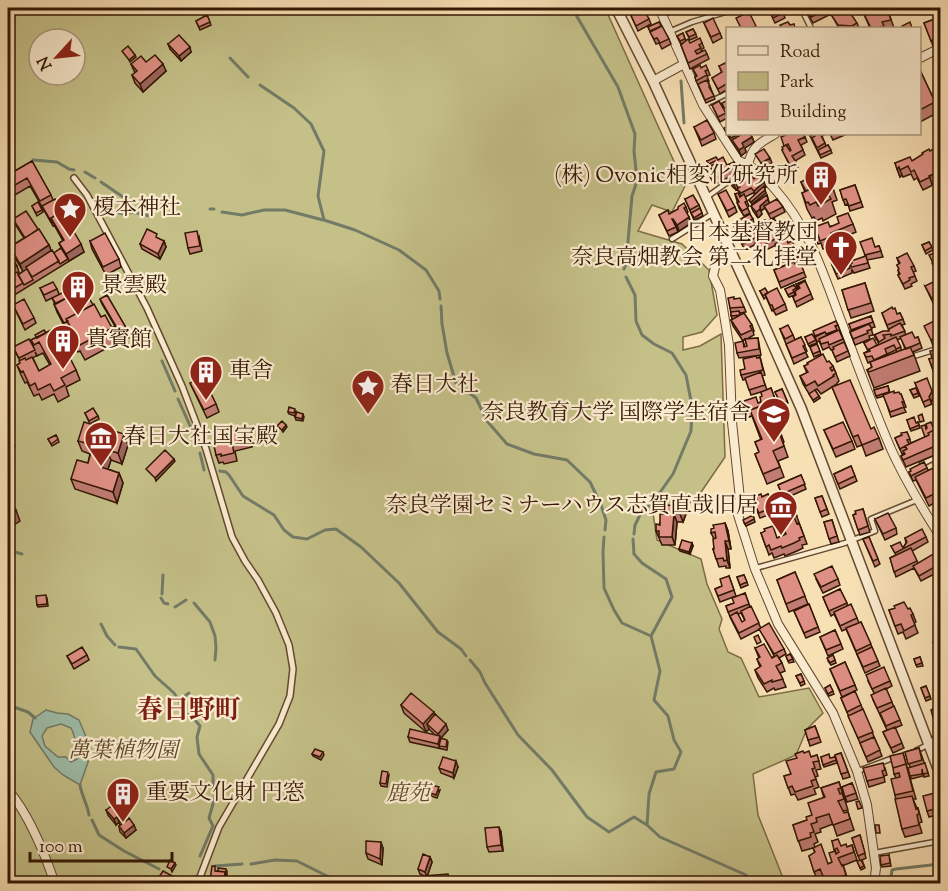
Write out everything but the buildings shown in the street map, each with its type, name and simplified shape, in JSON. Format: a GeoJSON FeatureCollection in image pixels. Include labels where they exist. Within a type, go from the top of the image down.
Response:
{"type":"FeatureCollection","features":[{"type":"Feature","properties":{"kind":"street"},"geometry":{"type":"LineString","coordinates":[[616,8],[653,81],[801,408],[940,774]]}},
{"type":"Feature","properties":{"kind":"street"},"geometry":{"type":"LineString","coordinates":[[659,8],[703,105],[739,161],[748,164],[763,176],[804,229],[820,263],[902,472],[916,500],[940,536]]}},
{"type":"Feature","properties":{"kind":"street"},"geometry":{"type":"LineString","coordinates":[[921,58],[940,48]]}},
{"type":"Feature","properties":{"kind":"street"},"geometry":{"type":"LineString","coordinates":[[653,81],[684,64]]}},
{"type":"Feature","properties":{"kind":"street"},"geometry":{"type":"LineString","coordinates":[[748,164],[756,146],[774,135]]}},
{"type":"Feature","properties":{"kind":"street"},"geometry":{"type":"LineString","coordinates":[[74,178],[87,195],[147,308],[182,386],[203,442],[232,537],[276,613],[289,645],[293,669],[290,696],[271,741],[259,757],[219,827],[200,877],[202,884]]}},
{"type":"Feature","properties":{"kind":"street"},"geometry":{"type":"LineString","coordinates":[[728,245],[721,249],[713,276],[720,290],[729,345],[732,422],[740,499],[737,506],[738,515],[755,569],[778,624],[833,712],[857,771],[867,805],[874,853],[876,868],[873,884]]}},
{"type":"Feature","properties":{"kind":"street"},"geometry":{"type":"LineString","coordinates":[[8,790],[25,816],[48,863],[55,884]]}},
{"type":"Feature","properties":{"kind":"lane"},"geometry":{"type":"LineString","coordinates":[[670,31],[739,8]]}},
{"type":"Feature","properties":{"kind":"lane"},"geometry":{"type":"LineString","coordinates":[[801,8],[810,27]]}},
{"type":"Feature","properties":{"kind":"lane"},"geometry":{"type":"LineString","coordinates":[[703,105],[726,94]]}},
{"type":"Feature","properties":{"kind":"lane"},"geometry":{"type":"LineString","coordinates":[[706,197],[743,171],[748,164]]}},
{"type":"Feature","properties":{"kind":"lane"},"geometry":{"type":"LineString","coordinates":[[672,239],[713,214]]}},
{"type":"Feature","properties":{"kind":"lane"},"geometry":{"type":"LineString","coordinates":[[905,359],[940,348]]}},
{"type":"Feature","properties":{"kind":"lane"},"geometry":{"type":"LineString","coordinates":[[921,464],[940,455]]}},
{"type":"Feature","properties":{"kind":"lane"},"geometry":{"type":"LineString","coordinates":[[902,472],[911,468]]}},
{"type":"Feature","properties":{"kind":"lane"},"geometry":{"type":"LineString","coordinates":[[755,569],[852,541],[875,531],[871,519],[916,500]]}},
{"type":"Feature","properties":{"kind":"lane"},"geometry":{"type":"LineString","coordinates":[[912,752],[923,748],[940,735]]}},
{"type":"Feature","properties":{"kind":"lane"},"geometry":{"type":"LineString","coordinates":[[857,771],[901,756]]}},
{"type":"Feature","properties":{"kind":"lane"},"geometry":{"type":"LineString","coordinates":[[874,853],[940,841]]}},
{"type":"Feature","properties":{"kind":"green space","name":"春日大社"},"geometry":{"type":"Polygon","coordinates":[[[8,8],[605,8],[685,186],[672,212],[652,205],[638,231],[682,244],[709,270],[717,315],[702,332],[683,337],[683,350],[700,346],[721,334],[725,457],[695,501],[653,513],[657,540],[701,559],[707,584],[722,619],[719,629],[728,652],[741,658],[759,697],[809,688],[823,713],[807,729],[796,755],[753,774],[758,815],[785,883],[8,883],[8,8]]]}},
{"type":"Feature","properties":{"kind":"shaded area"},"geometry":{"type":"Polygon","coordinates":[[[46,710],[68,714],[79,720],[89,744],[88,762],[80,785],[54,767],[30,732],[33,719],[46,710]],[[61,724],[47,728],[42,736],[45,746],[58,757],[66,757],[71,762],[77,759],[75,739],[71,728],[61,724]]]}},
{"type":"Feature","properties":{"kind":"waterway"},"geometry":{"type":"LineString","coordinates":[[572,8],[618,87],[635,134],[637,181],[632,196],[624,269]]}},
{"type":"Feature","properties":{"kind":"waterway"},"geometry":{"type":"LineString","coordinates":[[230,58],[248,77]]}},
{"type":"Feature","properties":{"kind":"waterway"},"geometry":{"type":"LineString","coordinates":[[681,81],[684,123]]}},
{"type":"Feature","properties":{"kind":"waterway"},"geometry":{"type":"LineString","coordinates":[[260,85],[294,108],[311,124],[324,151],[318,196],[324,220],[355,230],[399,250],[426,270],[439,291],[440,299]]}},
{"type":"Feature","properties":{"kind":"waterway"},"geometry":{"type":"LineString","coordinates":[[33,160],[57,162],[74,170]]}},
{"type":"Feature","properties":{"kind":"waterway"},"geometry":{"type":"LineString","coordinates":[[85,172],[95,178]]}},
{"type":"Feature","properties":{"kind":"waterway"},"geometry":{"type":"LineString","coordinates":[[101,182],[126,199],[133,212]]}},
{"type":"Feature","properties":{"kind":"waterway"},"geometry":{"type":"LineString","coordinates":[[100,208],[124,214],[133,212],[150,216]]}},
{"type":"Feature","properties":{"kind":"waterway"},"geometry":{"type":"LineString","coordinates":[[73,216],[86,210]]}},
{"type":"Feature","properties":{"kind":"waterway"},"geometry":{"type":"LineString","coordinates":[[222,212],[242,215],[264,210],[285,210],[323,220]]}},
{"type":"Feature","properties":{"kind":"waterway"},"geometry":{"type":"LineString","coordinates":[[626,277],[635,295],[636,321],[642,335],[672,353],[686,375],[692,406],[691,431],[673,474],[656,498],[640,515],[634,534]]}},
{"type":"Feature","properties":{"kind":"waterway"},"geometry":{"type":"LineString","coordinates":[[441,306],[447,353],[456,383],[476,398],[487,421],[507,444],[534,454],[567,460],[590,482],[606,520],[605,530]]}},
{"type":"Feature","properties":{"kind":"waterway"},"geometry":{"type":"LineString","coordinates":[[162,361],[175,391]]}},
{"type":"Feature","properties":{"kind":"waterway"},"geometry":{"type":"LineString","coordinates":[[178,399],[192,430]]}},
{"type":"Feature","properties":{"kind":"waterway"},"geometry":{"type":"LineString","coordinates":[[200,453],[204,470]]}},
{"type":"Feature","properties":{"kind":"waterway"},"geometry":{"type":"LineString","coordinates":[[220,471],[229,475],[243,496],[274,515],[284,530],[293,537],[307,539],[325,530],[336,529],[361,547],[399,583],[438,632],[461,649],[466,656]]}},
{"type":"Feature","properties":{"kind":"waterway"},"geometry":{"type":"LineString","coordinates":[[604,537],[604,588],[614,610],[622,623],[651,636]]}},
{"type":"Feature","properties":{"kind":"waterway"},"geometry":{"type":"LineString","coordinates":[[633,539],[634,554],[642,563],[666,579],[672,597],[651,636],[660,671],[654,700],[668,716],[674,740],[681,752],[674,769],[656,772],[649,794],[647,825],[660,837],[746,875],[749,884]]}},
{"type":"Feature","properties":{"kind":"waterway"},"geometry":{"type":"LineString","coordinates":[[8,550],[22,554]]}},
{"type":"Feature","properties":{"kind":"waterway"},"geometry":{"type":"LineString","coordinates":[[162,594],[163,575]]}},
{"type":"Feature","properties":{"kind":"waterway"},"geometry":{"type":"LineString","coordinates":[[161,598],[164,603],[168,604]]}},
{"type":"Feature","properties":{"kind":"waterway"},"geometry":{"type":"LineString","coordinates":[[175,607],[186,600]]}},
{"type":"Feature","properties":{"kind":"waterway"},"geometry":{"type":"LineString","coordinates":[[194,603],[210,622],[215,636],[215,660]]}},
{"type":"Feature","properties":{"kind":"waterway"},"geometry":{"type":"LineString","coordinates":[[101,624],[115,645]]}},
{"type":"Feature","properties":{"kind":"waterway"},"geometry":{"type":"LineString","coordinates":[[119,647],[136,649],[155,676],[174,693],[185,710]]}},
{"type":"Feature","properties":{"kind":"waterway"},"geometry":{"type":"LineString","coordinates":[[470,660],[480,672],[518,735],[552,770],[587,817],[609,832],[634,817],[647,825]]}},
{"type":"Feature","properties":{"kind":"waterway"},"geometry":{"type":"LineString","coordinates":[[180,705],[182,698],[189,693]]}},
{"type":"Feature","properties":{"kind":"waterway"},"geometry":{"type":"LineString","coordinates":[[8,705],[28,712],[35,718]]}},
{"type":"Feature","properties":{"kind":"waterway"},"geometry":{"type":"LineString","coordinates":[[189,714],[200,726],[197,737],[199,754],[213,775],[215,797],[209,818],[213,826],[200,856]]}},
{"type":"Feature","properties":{"kind":"waterway"},"geometry":{"type":"LineString","coordinates":[[80,785],[89,815]]}},
{"type":"Feature","properties":{"kind":"waterway"},"geometry":{"type":"LineString","coordinates":[[92,820],[99,835],[159,869]]}},
{"type":"Feature","properties":{"kind":"waterway"},"geometry":{"type":"LineString","coordinates":[[251,864],[275,860],[297,861],[346,884]]}},
{"type":"Feature","properties":{"kind":"waterway"},"geometry":{"type":"LineString","coordinates":[[215,866],[242,864]]}},
{"type":"Feature","properties":{"kind":"waterway"},"geometry":{"type":"LineString","coordinates":[[890,884],[892,870],[940,864]]}},
{"type":"Feature","properties":{"kind":"place","name":"(株) Ovonic相変化研究所"},"geometry":{"type":"Point","coordinates":[821,206]}},
{"type":"Feature","properties":{"kind":"place","name":"榎本神社"},"geometry":{"type":"Point","coordinates":[70,238]}},
{"type":"Feature","properties":{"kind":"place","name":"日本基督教団 奈良高畑教会 第二礼拝堂"},"geometry":{"type":"Point","coordinates":[841,276]}},
{"type":"Feature","properties":{"kind":"place","name":"景雲殿"},"geometry":{"type":"Point","coordinates":[78,316]}},
{"type":"Feature","properties":{"kind":"place","name":"貴賓館"},"geometry":{"type":"Point","coordinates":[63,370]}},
{"type":"Feature","properties":{"kind":"place","name":"車舎"},"geometry":{"type":"Point","coordinates":[206,401]}},
{"type":"Feature","properties":{"kind":"place","name":"春日大社"},"geometry":{"type":"Point","coordinates":[368,415]}},
{"type":"Feature","properties":{"kind":"place","name":"奈良教育大学 国際学生宿舎"},"geometry":{"type":"Point","coordinates":[774,443]}},
{"type":"Feature","properties":{"kind":"place","name":"春日大社国宝殿"},"geometry":{"type":"Point","coordinates":[101,467]}},
{"type":"Feature","properties":{"kind":"place","name":"奈良学園セミナーハウス志賀直哉旧居"},"geometry":{"type":"Point","coordinates":[781,536]}},
{"type":"Feature","properties":{"kind":"place","name":"重要文化財 円窓"},"geometry":{"type":"Point","coordinates":[123,823]}},
{"type":"Feature","properties":{"kind":"district","name":"春日野町"},"geometry":{"type":"Point","coordinates":[189,711]}},
{"type":"Feature","properties":{"kind":"park label","name":"萬葉植物園"},"geometry":{"type":"Point","coordinates":[123,752]}},
{"type":"Feature","properties":{"kind":"park label","name":"鹿苑"},"geometry":{"type":"Point","coordinates":[408,795]}}]}
